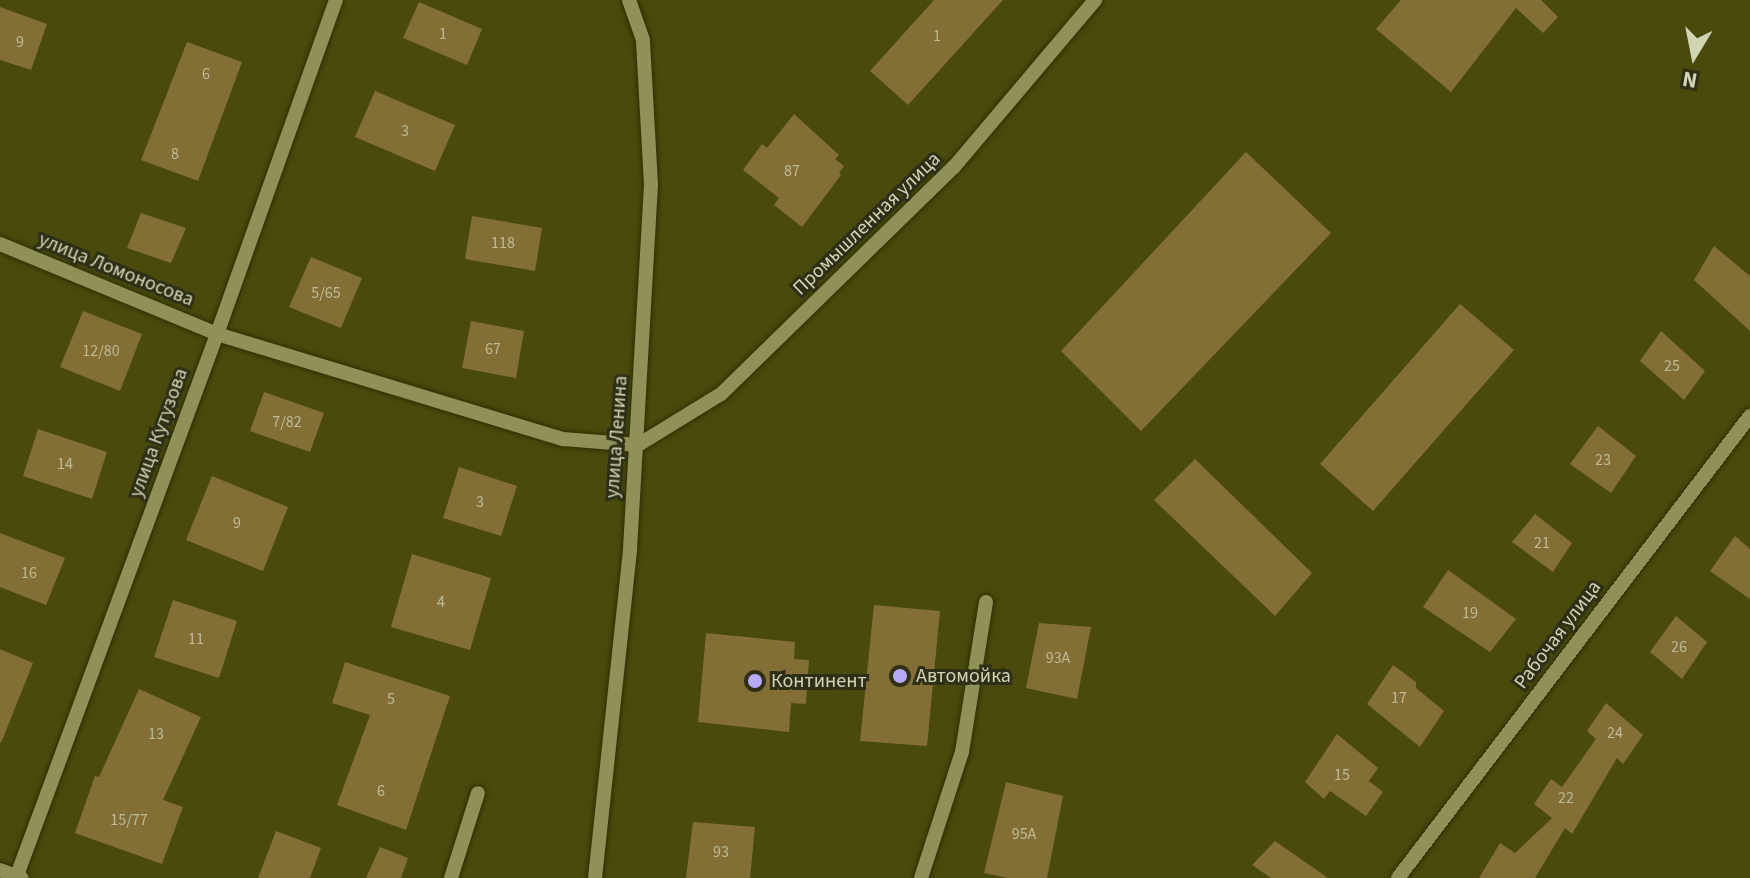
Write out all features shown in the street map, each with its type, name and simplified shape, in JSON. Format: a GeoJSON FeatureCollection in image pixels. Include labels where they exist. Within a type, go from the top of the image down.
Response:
{"type":"FeatureCollection","features":[{"type":"Feature","properties":{"kind":"street","name":"улица Кутузова"},"geometry":{"type":"LineString","coordinates":[[18,877],[336,0]]}},
{"type":"Feature","properties":{"kind":"street","name":"улица Ленина"},"geometry":{"type":"LineString","coordinates":[[595,878],[638,445],[651,185],[643,40],[629,0]]}},
{"type":"Feature","properties":{"kind":"street","name":"Промышленная улица"},"geometry":{"type":"LineString","coordinates":[[638,445],[721,394],[732,384],[954,167],[1095,0]]}},
{"type":"Feature","properties":{"kind":"street","name":"улица Ломоносова"},"geometry":{"type":"LineString","coordinates":[[0,244],[217,334],[563,439],[638,445]]}},
{"type":"Feature","properties":{"kind":"street","name":"Рабочая улица"},"geometry":{"type":"LineString","coordinates":[[1398,878],[1750,416]]}},
{"type":"Feature","properties":{"kind":"street"},"geometry":{"type":"LineString","coordinates":[[921,878],[962,752],[986,602]]}},
{"type":"Feature","properties":{"kind":"street"},"geometry":{"type":"LineString","coordinates":[[451,878],[478,793]]}},
{"type":"Feature","properties":{"kind":"street"},"geometry":{"type":"LineString","coordinates":[[0,870],[18,877]]}},
{"type":"Feature","properties":{"kind":"building"},"geometry":{"type":"Polygon","coordinates":[[[934,0],[1003,0],[908,105],[870,71],[934,0]]]}},
{"type":"Feature","properties":{"kind":"building"},"geometry":{"type":"Polygon","coordinates":[[[1401,0],[1541,0],[1558,17],[1543,33],[1516,8],[1451,92],[1376,29],[1401,0]]]}},
{"type":"Feature","properties":{"kind":"building"},"geometry":{"type":"Polygon","coordinates":[[[419,2],[482,29],[467,65],[403,38],[419,2]]]}},
{"type":"Feature","properties":{"kind":"building"},"geometry":{"type":"Polygon","coordinates":[[[0,7],[47,24],[31,70],[0,60],[0,7]]]}},
{"type":"Feature","properties":{"kind":"building"},"geometry":{"type":"Polygon","coordinates":[[[187,42],[242,62],[198,181],[141,160],[187,42]]]}},
{"type":"Feature","properties":{"kind":"building"},"geometry":{"type":"Polygon","coordinates":[[[375,91],[455,125],[435,171],[355,137],[375,91]]]}},
{"type":"Feature","properties":{"kind":"building"},"geometry":{"type":"Polygon","coordinates":[[[794,114],[839,155],[835,159],[844,166],[839,173],[841,175],[802,227],[774,205],[779,198],[743,170],[762,144],[767,148],[794,114]]]}},
{"type":"Feature","properties":{"kind":"building"},"geometry":{"type":"Polygon","coordinates":[[[1246,152],[1331,233],[1141,431],[1061,351],[1246,152]]]}},
{"type":"Feature","properties":{"kind":"building"},"geometry":{"type":"Polygon","coordinates":[[[141,213],[186,228],[171,263],[127,248],[141,213]]]}},
{"type":"Feature","properties":{"kind":"building"},"geometry":{"type":"Polygon","coordinates":[[[472,216],[542,228],[535,271],[465,259],[472,216]]]}},
{"type":"Feature","properties":{"kind":"building"},"geometry":{"type":"Polygon","coordinates":[[[1714,246],[1750,276],[1750,331],[1694,280],[1714,246]]]}},
{"type":"Feature","properties":{"kind":"building"},"geometry":{"type":"Polygon","coordinates":[[[311,257],[362,278],[341,328],[289,307],[311,257]]]}},
{"type":"Feature","properties":{"kind":"building"},"geometry":{"type":"Polygon","coordinates":[[[1460,304],[1514,350],[1373,511],[1320,464],[1460,304]]]}},
{"type":"Feature","properties":{"kind":"building"},"geometry":{"type":"Polygon","coordinates":[[[83,311],[142,334],[120,391],[60,367],[83,311]]]}},
{"type":"Feature","properties":{"kind":"building"},"geometry":{"type":"Polygon","coordinates":[[[471,321],[524,331],[516,378],[462,368],[471,321]]]}},
{"type":"Feature","properties":{"kind":"building"},"geometry":{"type":"Polygon","coordinates":[[[1661,331],[1705,371],[1684,400],[1640,361],[1661,331]]]}},
{"type":"Feature","properties":{"kind":"building"},"geometry":{"type":"Polygon","coordinates":[[[264,392],[324,413],[310,452],[250,431],[264,392]]]}},
{"type":"Feature","properties":{"kind":"building"},"geometry":{"type":"Polygon","coordinates":[[[1598,426],[1636,456],[1611,493],[1570,464],[1598,426]]]}},
{"type":"Feature","properties":{"kind":"building"},"geometry":{"type":"Polygon","coordinates":[[[38,429],[107,452],[92,499],[23,476],[38,429]]]}},
{"type":"Feature","properties":{"kind":"building"},"geometry":{"type":"Polygon","coordinates":[[[1195,459],[1312,573],[1275,616],[1154,500],[1195,459]]]}},
{"type":"Feature","properties":{"kind":"building"},"geometry":{"type":"Polygon","coordinates":[[[459,467],[517,486],[501,536],[443,518],[459,467]]]}},
{"type":"Feature","properties":{"kind":"building"},"geometry":{"type":"Polygon","coordinates":[[[212,476],[288,507],[263,571],[186,540],[212,476]]]}},
{"type":"Feature","properties":{"kind":"building"},"geometry":{"type":"Polygon","coordinates":[[[1535,514],[1572,543],[1553,572],[1512,542],[1535,514]]]}},
{"type":"Feature","properties":{"kind":"building"},"geometry":{"type":"Polygon","coordinates":[[[0,533],[65,558],[46,605],[0,587],[0,533]]]}},
{"type":"Feature","properties":{"kind":"building"},"geometry":{"type":"Polygon","coordinates":[[[1735,536],[1750,549],[1750,599],[1710,571],[1735,536]]]}},
{"type":"Feature","properties":{"kind":"building"},"geometry":{"type":"Polygon","coordinates":[[[412,554],[491,578],[470,650],[391,627],[412,554]]]}},
{"type":"Feature","properties":{"kind":"building"},"geometry":{"type":"Polygon","coordinates":[[[1448,570],[1516,619],[1490,652],[1423,607],[1448,570]]]}},
{"type":"Feature","properties":{"kind":"building"},"geometry":{"type":"Polygon","coordinates":[[[173,600],[237,621],[219,678],[154,657],[173,600]]]}},
{"type":"Feature","properties":{"kind":"building","name":"Автомойка"},"geometry":{"type":"Polygon","coordinates":[[[874,605],[940,611],[927,746],[860,741],[874,605]]]}},
{"type":"Feature","properties":{"kind":"building"},"geometry":{"type":"Polygon","coordinates":[[[1676,616],[1707,642],[1682,679],[1650,652],[1676,616]]]}},
{"type":"Feature","properties":{"kind":"building"},"geometry":{"type":"Polygon","coordinates":[[[1039,623],[1091,627],[1077,699],[1026,688],[1039,623]]]}},
{"type":"Feature","properties":{"kind":"building","name":"Континент"},"geometry":{"type":"Polygon","coordinates":[[[706,633],[795,642],[794,659],[809,660],[806,704],[791,703],[789,732],[698,722],[706,633]]]}},
{"type":"Feature","properties":{"kind":"building"},"geometry":{"type":"Polygon","coordinates":[[[0,649],[33,663],[1,743],[0,742],[0,649]]]}},
{"type":"Feature","properties":{"kind":"building"},"geometry":{"type":"Polygon","coordinates":[[[345,662],[450,696],[406,830],[337,805],[370,715],[332,703],[345,662]]]}},
{"type":"Feature","properties":{"kind":"building"},"geometry":{"type":"Polygon","coordinates":[[[1393,665],[1416,682],[1416,688],[1444,711],[1420,747],[1367,704],[1393,665]]]}},
{"type":"Feature","properties":{"kind":"building"},"geometry":{"type":"Polygon","coordinates":[[[139,689],[201,717],[163,800],[183,807],[162,864],[75,833],[95,776],[99,777],[139,689]]]}},
{"type":"Feature","properties":{"kind":"building"},"geometry":{"type":"Polygon","coordinates":[[[1606,703],[1643,735],[1623,764],[1617,758],[1572,834],[1565,828],[1535,878],[1479,878],[1500,843],[1515,853],[1552,818],[1534,804],[1551,779],[1562,787],[1596,739],[1587,731],[1606,703]]]}},
{"type":"Feature","properties":{"kind":"building"},"geometry":{"type":"Polygon","coordinates":[[[1337,734],[1378,768],[1369,781],[1383,792],[1366,816],[1330,791],[1324,799],[1305,782],[1337,734]]]}},
{"type":"Feature","properties":{"kind":"building"},"geometry":{"type":"Polygon","coordinates":[[[1006,782],[1063,796],[1047,878],[1008,878],[984,873],[1006,782]]]}},
{"type":"Feature","properties":{"kind":"building"},"geometry":{"type":"Polygon","coordinates":[[[693,822],[755,827],[750,878],[686,878],[693,822]]]}},
{"type":"Feature","properties":{"kind":"building"},"geometry":{"type":"Polygon","coordinates":[[[276,831],[321,848],[310,878],[258,878],[276,831]]]}},
{"type":"Feature","properties":{"kind":"building"},"geometry":{"type":"Polygon","coordinates":[[[1275,841],[1328,878],[1271,878],[1252,865],[1275,841]]]}},
{"type":"Feature","properties":{"kind":"building"},"geometry":{"type":"Polygon","coordinates":[[[380,847],[408,858],[401,878],[366,878],[380,847]]]}},
{"type":"Feature","properties":{"kind":"place","name":"Автомойка"},"geometry":{"type":"Point","coordinates":[900,676]}},
{"type":"Feature","properties":{"kind":"place","name":"Континент"},"geometry":{"type":"Point","coordinates":[755,681]}}]}
